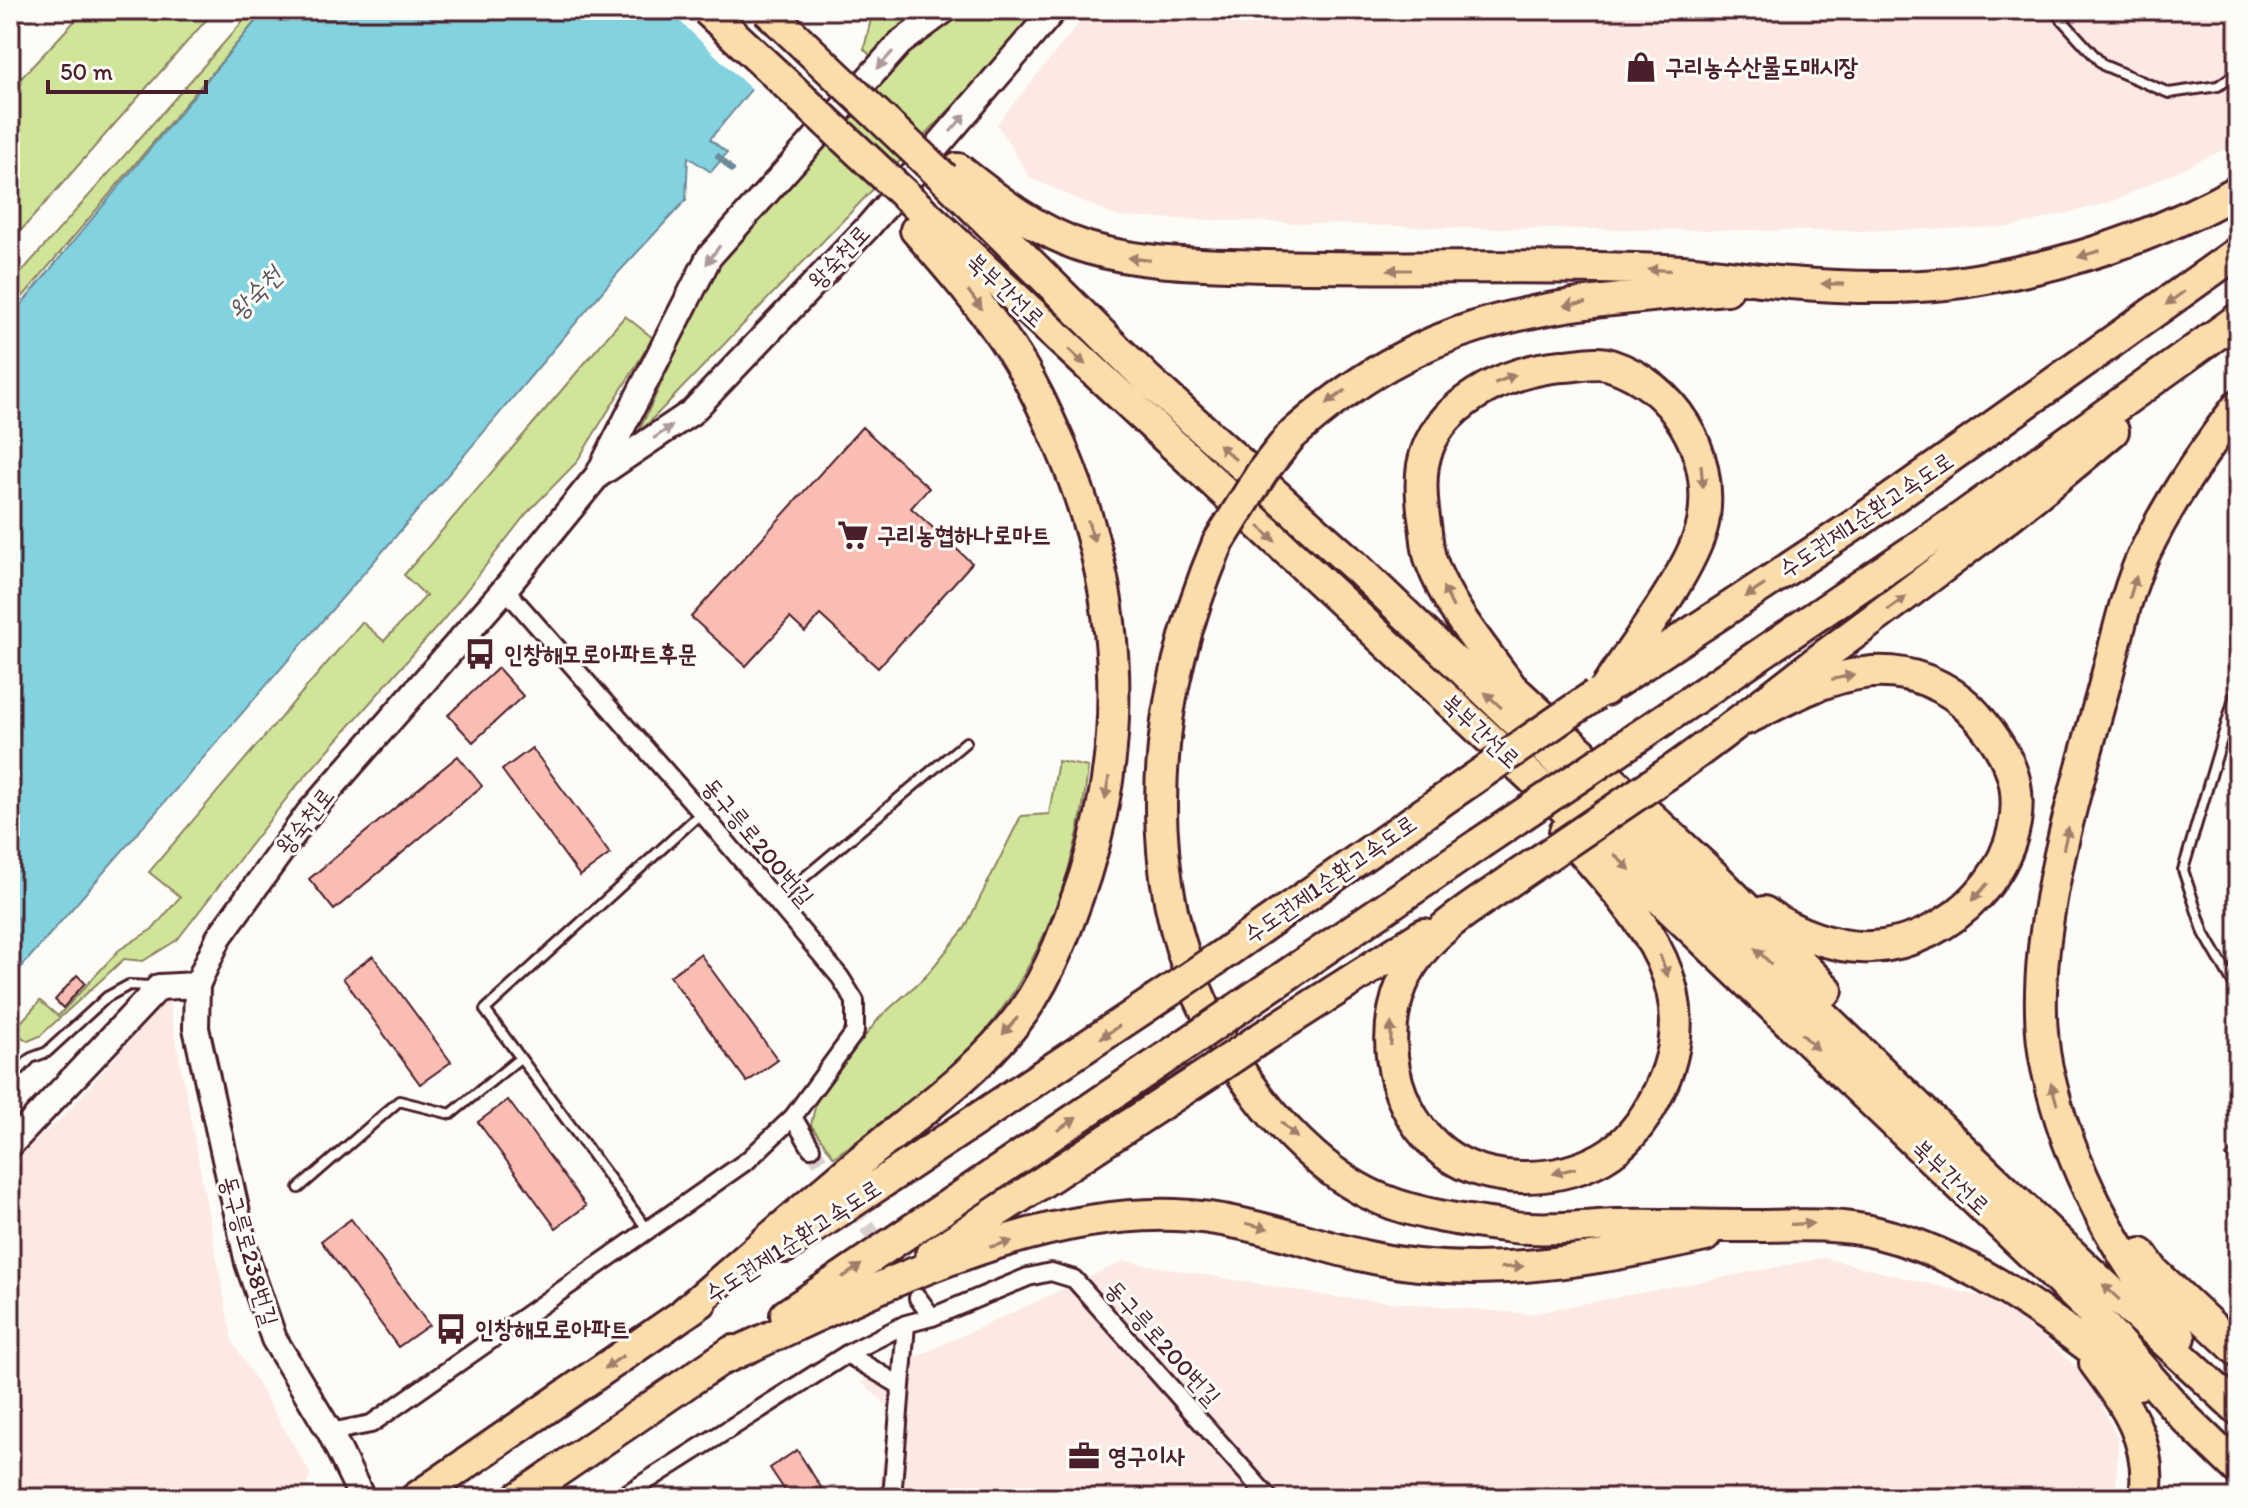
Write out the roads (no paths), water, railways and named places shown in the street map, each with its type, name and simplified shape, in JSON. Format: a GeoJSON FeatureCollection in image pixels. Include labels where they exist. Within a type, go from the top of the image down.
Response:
{"type":"FeatureCollection","features":[{"type":"Feature","properties":{"kind":"highway"},"geometry":{"type":"LineString","coordinates":[[685,1312],[976,1065],[1023,1012],[1069,921],[1108,789],[1115,726],[1115,662],[1094,538],[1075,480],[1040,399],[1011,349],[912,213],[851,141],[707,10]]}},
{"type":"Feature","properties":{"kind":"highway","name":"북부간선로"},"geometry":{"type":"LineString","coordinates":[[767,10],[888,126],[950,172],[1148,380],[1357,568],[2234,1406]]}},
{"type":"Feature","properties":{"kind":"highway"},"geometry":{"type":"LineString","coordinates":[[950,172],[1039,226],[1084,247],[1123,257],[1173,262],[1390,270],[1666,270],[1792,283],[1887,285],[1972,281],[2056,264],[2145,237],[2238,191]]}},
{"type":"Feature","properties":{"kind":"highway","name":"북부간선로"},"geometry":{"type":"LineString","coordinates":[[912,213],[1438,691],[2087,1307],[2185,1418],[2238,1469]]}},
{"type":"Feature","properties":{"kind":"highway","name":"수도권제1순환고속도로"},"geometry":{"type":"LineString","coordinates":[[417,1498],[685,1312],[1174,988],[1600,692],[1856,524],[2238,252]]}},
{"type":"Feature","properties":{"kind":"highway"},"geometry":{"type":"LineString","coordinates":[[1792,283],[1534,309],[1465,329],[1402,355],[1367,375],[1326,404],[1290,437],[1263,471],[1218,543],[1196,594],[1169,707],[1160,828],[1164,879],[1175,931],[1196,991],[1239,1071],[1272,1114],[1309,1150],[1381,1200],[1421,1212],[1508,1227],[1664,1223],[1745,1226],[1818,1224],[1875,1232],[1935,1250],[2015,1292],[2185,1418]]}},
{"type":"Feature","properties":{"kind":"highway"},"geometry":{"type":"LineString","coordinates":[[1438,691],[1637,912],[1651,935],[1667,973],[1677,1011],[1675,1050],[1648,1113],[1625,1142],[1602,1158],[1570,1171],[1514,1177],[1487,1172],[1459,1161],[1436,1146],[1418,1124],[1402,1095],[1391,1053],[1390,1025],[1395,1002],[1414,961],[1436,934],[1514,878],[1673,770],[1746,719],[1821,658],[2028,505],[2238,321]]}},
{"type":"Feature","properties":{"kind":"highway"},"geometry":{"type":"LineString","coordinates":[[518,1498],[2011,483],[2238,321]]}},
{"type":"Feature","properties":{"kind":"highway"},"geometry":{"type":"LineString","coordinates":[[1509,684],[1453,608],[1430,559],[1422,505],[1423,463],[1441,427],[1468,399],[1496,383],[1536,368],[1608,364],[1654,389],[1686,423],[1703,467],[1704,519],[1686,563],[1600,692]]}},
{"type":"Feature","properties":{"kind":"highway"},"geometry":{"type":"LineString","coordinates":[[2234,1406],[2130,1269],[2099,1217],[2070,1149],[2046,1066],[2041,994],[2047,927],[2066,837],[2099,706],[2142,557],[2179,487],[2238,406]]}},
{"type":"Feature","properties":{"kind":"highway"},"geometry":{"type":"LineString","coordinates":[[1357,568],[1426,616],[1509,684],[1713,875],[1825,988],[1981,1167]]}},
{"type":"Feature","properties":{"kind":"highway"},"geometry":{"type":"LineString","coordinates":[[1713,875],[1771,917],[1798,930],[1836,943],[1871,947],[1914,938],[1952,918],[1982,891],[2012,838],[2015,784],[2007,761],[1985,726],[1949,689],[1895,672],[1864,673],[1828,680],[1746,719]]}},
{"type":"Feature","properties":{"kind":"highway"},"geometry":{"type":"LineString","coordinates":[[876,1291],[1255,1042],[1514,878]]}},
{"type":"Feature","properties":{"kind":"highway"},"geometry":{"type":"LineString","coordinates":[[2070,1149],[2154,1272],[2238,1351]]}},
{"type":"Feature","properties":{"kind":"highway"},"geometry":{"type":"LineString","coordinates":[[718,1361],[876,1291],[984,1249],[1105,1218],[1175,1215],[1245,1223],[1363,1255],[1461,1269],[1520,1267],[1592,1257],[1745,1226]]}},
{"type":"Feature","properties":{"kind":"highway"},"geometry":{"type":"LineString","coordinates":[[2074,1336],[2127,1406],[2140,1431],[2147,1459],[2145,1498]]}},
{"type":"Feature","properties":{"kind":"street","name":"왕숙천로"},"geometry":{"type":"LineString","coordinates":[[197,985],[219,937],[308,814],[505,589],[598,475],[709,257],[900,43],[945,10]]}},
{"type":"Feature","properties":{"kind":"street","name":"왕숙천로"},"geometry":{"type":"LineString","coordinates":[[598,475],[692,412],[867,228],[1054,10]]}},
{"type":"Feature","properties":{"kind":"street","name":"동구릉로200번길"},"geometry":{"type":"LineString","coordinates":[[330,1432],[371,1424],[748,1160],[793,1117],[855,1032],[855,1001],[840,977],[701,812],[505,589]]}},
{"type":"Feature","properties":{"kind":"street"},"geometry":{"type":"LineString","coordinates":[[10,1145],[159,987],[197,985]]}},
{"type":"Feature","properties":{"kind":"street","name":"동구릉로238번길"},"geometry":{"type":"LineString","coordinates":[[197,985],[196,1028],[248,1263],[274,1339],[330,1432],[362,1498]]}},
{"type":"Feature","properties":{"kind":"street"},"geometry":{"type":"LineString","coordinates":[[793,1117],[811,1148]]}},
{"type":"Feature","properties":{"kind":"street","name":"동구릉로200번길"},"geometry":{"type":"LineString","coordinates":[[620,1498],[847,1354],[906,1324],[932,1317],[1028,1277],[1051,1272],[1074,1279],[1269,1498]]}},
{"type":"Feature","properties":{"kind":"street"},"geometry":{"type":"LineString","coordinates":[[918,1298],[932,1317]]}},
{"type":"Feature","properties":{"kind":"street"},"geometry":{"type":"LineString","coordinates":[[892,1498],[906,1324]]}},
{"type":"Feature","properties":{"kind":"street"},"geometry":{"type":"LineString","coordinates":[[847,1354],[901,1386]]}},
{"type":"Feature","properties":{"kind":"lane"},"geometry":{"type":"LineString","coordinates":[[2053,10],[2103,65],[2169,93],[2218,86],[2238,72]]}},
{"type":"Feature","properties":{"kind":"lane"},"geometry":{"type":"LineString","coordinates":[[2236,985],[2204,933],[2183,870],[2238,685]]}},
{"type":"Feature","properties":{"kind":"lane"},"geometry":{"type":"LineString","coordinates":[[776,901],[966,742]]}},
{"type":"Feature","properties":{"kind":"lane"},"geometry":{"type":"LineString","coordinates":[[648,1231],[485,1010],[701,812]]}},
{"type":"Feature","properties":{"kind":"lane"},"geometry":{"type":"LineString","coordinates":[[11,1079],[31,1058],[47,1052],[107,997],[129,985],[159,987]]}},
{"type":"Feature","properties":{"kind":"lane"},"geometry":{"type":"LineString","coordinates":[[299,1188],[399,1101],[451,1114],[520,1058]]}},
{"type":"Feature","properties":{"kind":"water","name":"왕숙천"},"geometry":{"type":"Polygon","coordinates":[[[265,10],[817,10],[710,139],[727,153],[711,172],[688,157],[686,200],[617,274],[396,536],[10,980],[10,318],[265,10]]]}},
{"type":"Feature","properties":{"kind":"waterway"},"geometry":{"type":"LineString","coordinates":[[718,156],[732,170]]}},
{"type":"Feature","properties":{"kind":"tunnel"},"geometry":{"type":"LineString","coordinates":[[811,1148],[918,1298]]}},
{"type":"Feature","properties":{"kind":"place","name":"구리농수산물도매시장"},"geometry":{"type":"Point","coordinates":[1641,67]}},
{"type":"Feature","properties":{"kind":"place","name":"구리농협하나로마트"},"geometry":{"type":"Point","coordinates":[853,535]}},
{"type":"Feature","properties":{"kind":"place","name":"인창해모로아파트후문"},"geometry":{"type":"Point","coordinates":[480,654]}},
{"type":"Feature","properties":{"kind":"place","name":"인창해모로아파트"},"geometry":{"type":"Point","coordinates":[451,1329]}},
{"type":"Feature","properties":{"kind":"place","name":"영구이사"},"geometry":{"type":"Point","coordinates":[1084,1456]}}]}
